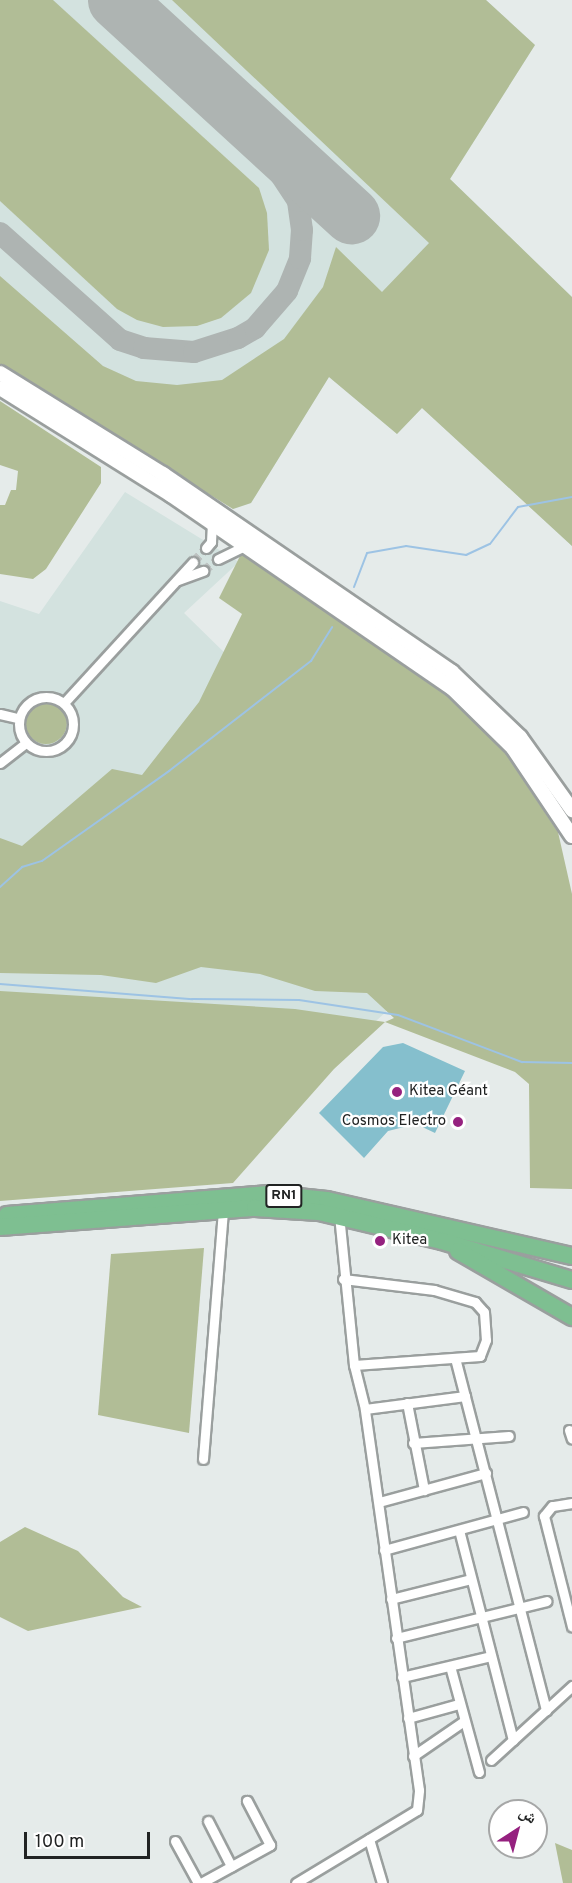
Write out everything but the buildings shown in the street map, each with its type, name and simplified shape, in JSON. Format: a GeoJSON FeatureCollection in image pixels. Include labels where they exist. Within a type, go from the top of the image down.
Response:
{"type":"FeatureCollection","features":[{"type":"Feature","properties":{"kind":"highway","name":"RN1"},"geometry":{"type":"LineString","coordinates":[[0,1216],[269,1194],[327,1200],[569,1254]]}},
{"type":"Feature","properties":{"kind":"highway","name":"RN1"},"geometry":{"type":"LineString","coordinates":[[0,1227],[274,1208],[339,1216],[442,1241],[572,1280]]}},
{"type":"Feature","properties":{"kind":"highway"},"geometry":{"type":"LineString","coordinates":[[442,1241],[572,1317]]}},
{"type":"Feature","properties":{"kind":"street"},"geometry":{"type":"LineString","coordinates":[[0,373],[118,454]]}},
{"type":"Feature","properties":{"kind":"street"},"geometry":{"type":"LineString","coordinates":[[0,388],[131,462],[452,672],[520,737],[572,810]]}},
{"type":"Feature","properties":{"kind":"street"},"geometry":{"type":"LineString","coordinates":[[131,462],[238,543],[418,663],[468,702],[526,765],[572,836]]}},
{"type":"Feature","properties":{"kind":"street"},"geometry":{"type":"LineString","coordinates":[[212,524],[208,545],[238,543]]}},
{"type":"Feature","properties":{"kind":"street"},"geometry":{"type":"LineString","coordinates":[[218,559],[238,543]]}},
{"type":"Feature","properties":{"kind":"street"},"geometry":{"type":"LineString","coordinates":[[64,703],[193,562]]}},
{"type":"Feature","properties":{"kind":"street"},"geometry":{"type":"LineString","coordinates":[[178,580],[203,571]]}},
{"type":"Feature","properties":{"kind":"street"},"geometry":{"type":"LineString","coordinates":[[41,696],[64,703],[73,718],[65,743],[50,751],[26,742],[18,718],[26,704],[41,696]]}},
{"type":"Feature","properties":{"kind":"street"},"geometry":{"type":"LineString","coordinates":[[0,714],[18,718]]}},
{"type":"Feature","properties":{"kind":"street"},"geometry":{"type":"LineString","coordinates":[[0,763],[26,742]]}},
{"type":"Feature","properties":{"kind":"street"},"geometry":{"type":"LineString","coordinates":[[203,1459],[223,1210]]}},
{"type":"Feature","properties":{"kind":"street"},"geometry":{"type":"LineString","coordinates":[[296,1883],[417,1810],[413,1756],[365,1409],[354,1365],[343,1279],[339,1216]]}},
{"type":"Feature","properties":{"kind":"street"},"geometry":{"type":"LineString","coordinates":[[343,1279],[400,1283],[481,1305],[483,1353],[455,1358],[354,1365]]}},
{"type":"Feature","properties":{"kind":"street"},"geometry":{"type":"LineString","coordinates":[[455,1358],[499,1519],[546,1710]]}},
{"type":"Feature","properties":{"kind":"street"},"geometry":{"type":"LineString","coordinates":[[365,1409],[465,1396]]}},
{"type":"Feature","properties":{"kind":"street"},"geometry":{"type":"LineString","coordinates":[[407,1403],[424,1490]]}},
{"type":"Feature","properties":{"kind":"street"},"geometry":{"type":"LineString","coordinates":[[413,1443],[509,1436]]}},
{"type":"Feature","properties":{"kind":"street"},"geometry":{"type":"LineString","coordinates":[[378,1502],[486,1473]]}},
{"type":"Feature","properties":{"kind":"street"},"geometry":{"type":"LineString","coordinates":[[572,1503],[552,1506],[544,1516],[572,1627]]}},
{"type":"Feature","properties":{"kind":"street"},"geometry":{"type":"LineString","coordinates":[[384,1550],[523,1512]]}},
{"type":"Feature","properties":{"kind":"street"},"geometry":{"type":"LineString","coordinates":[[459,1530],[513,1740]]}},
{"type":"Feature","properties":{"kind":"street"},"geometry":{"type":"LineString","coordinates":[[391,1599],[471,1579]]}},
{"type":"Feature","properties":{"kind":"street"},"geometry":{"type":"LineString","coordinates":[[396,1638],[547,1601]]}},
{"type":"Feature","properties":{"kind":"street"},"geometry":{"type":"LineString","coordinates":[[402,1677],[490,1656]]}},
{"type":"Feature","properties":{"kind":"street"},"geometry":{"type":"LineString","coordinates":[[450,1666],[479,1772]]}},
{"type":"Feature","properties":{"kind":"street"},"geometry":{"type":"LineString","coordinates":[[492,1760],[572,1686]]}},
{"type":"Feature","properties":{"kind":"street"},"geometry":{"type":"LineString","coordinates":[[408,1718],[459,1704]]}},
{"type":"Feature","properties":{"kind":"street"},"geometry":{"type":"LineString","coordinates":[[413,1756],[464,1721]]}},
{"type":"Feature","properties":{"kind":"street"},"geometry":{"type":"LineString","coordinates":[[175,1841],[200,1883],[270,1845],[247,1801]]}},
{"type":"Feature","properties":{"kind":"street"},"geometry":{"type":"LineString","coordinates":[[208,1821],[231,1866]]}},
{"type":"Feature","properties":{"kind":"street"},"geometry":{"type":"LineString","coordinates":[[369,1839],[382,1883]]}},
{"type":"Feature","properties":{"kind":"shaded area"},"geometry":{"type":"Polygon","coordinates":[[[0,0],[486,0],[535,45],[450,179],[572,297],[572,546],[422,408],[397,434],[329,377],[251,503],[233,509],[0,345],[0,0]]]}},
{"type":"Feature","properties":{"kind":"shaded area"},"geometry":{"type":"Polygon","coordinates":[[[125,492],[239,562],[184,613],[234,662],[461,943],[376,1021],[0,1135],[0,601],[39,614],[125,492]]]}},
{"type":"Feature","properties":{"kind":"green space"},"geometry":{"type":"Polygon","coordinates":[[[0,0],[53,0],[259,188],[267,213],[269,250],[251,293],[221,318],[197,326],[163,327],[137,320],[117,309],[0,201],[0,0]]]}},
{"type":"Feature","properties":{"kind":"green space"},"geometry":{"type":"Polygon","coordinates":[[[172,0],[486,0],[535,45],[450,179],[572,297],[572,546],[422,408],[397,434],[329,377],[251,503],[233,509],[0,365],[0,276],[103,366],[136,381],[177,385],[222,380],[284,339],[323,287],[336,247],[382,292],[429,243],[172,0]]]}},
{"type":"Feature","properties":{"kind":"green space"},"geometry":{"type":"Polygon","coordinates":[[[0,401],[101,467],[101,483],[46,569],[33,579],[0,574],[0,505],[5,505],[11,490],[16,490],[18,471],[0,465],[0,401]]]}},
{"type":"Feature","properties":{"kind":"green space"},"geometry":{"type":"Polygon","coordinates":[[[241,554],[403,661],[458,705],[506,754],[558,832],[572,894],[572,1189],[530,1188],[529,1084],[515,1072],[385,1022],[394,1018],[367,993],[315,991],[260,974],[201,967],[156,983],[101,975],[0,973],[0,838],[22,846],[112,769],[142,775],[199,702],[242,614],[219,598],[241,554]]]}},
{"type":"Feature","properties":{"kind":"green space"},"geometry":{"type":"Polygon","coordinates":[[[46,702],[61,708],[67,723],[61,738],[46,744],[31,738],[25,723],[31,708],[46,702]]]}},
{"type":"Feature","properties":{"kind":"green space"},"geometry":{"type":"Polygon","coordinates":[[[0,991],[295,1009],[385,1022],[334,1069],[233,1183],[0,1201],[0,991]]]}},
{"type":"Feature","properties":{"kind":"green space"},"geometry":{"type":"Polygon","coordinates":[[[204,1248],[189,1433],[98,1415],[111,1254],[204,1248]]]}},
{"type":"Feature","properties":{"kind":"green space"},"geometry":{"type":"Polygon","coordinates":[[[25,1527],[78,1551],[123,1597],[142,1607],[28,1631],[0,1617],[0,1542],[25,1527]]]}},
{"type":"Feature","properties":{"kind":"green space"},"geometry":{"type":"Polygon","coordinates":[[[555,1843],[572,1850],[572,1883],[563,1883],[555,1843]]]}},
{"type":"Feature","properties":{"kind":"waterway"},"geometry":{"type":"LineString","coordinates":[[354,587],[367,553],[406,546],[466,555],[490,544],[518,507],[572,497]]}},
{"type":"Feature","properties":{"kind":"waterway"},"geometry":{"type":"LineString","coordinates":[[0,887],[22,867],[42,861],[169,771],[311,661],[332,627]]}},
{"type":"Feature","properties":{"kind":"waterway"},"geometry":{"type":"LineString","coordinates":[[0,984],[192,999],[299,1000],[398,1015],[522,1062],[572,1063]]}},
{"type":"Feature","properties":{"kind":"taxiway"},"geometry":{"type":"LineString","coordinates":[[0,233],[120,340],[144,348],[194,352],[238,338],[255,328],[287,291],[300,258],[302,230],[298,201],[242,116]]}},
{"type":"Feature","properties":{"kind":"runway"},"geometry":{"type":"LineString","coordinates":[[116,0],[351,215]]}},
{"type":"Feature","properties":{"kind":"tunnel"},"geometry":{"type":"LineString","coordinates":[[193,562],[206,548]]}},
{"type":"Feature","properties":{"kind":"tunnel"},"geometry":{"type":"LineString","coordinates":[[203,571],[218,559]]}},
{"type":"Feature","properties":{"kind":"place","name":"Kitea Géant"},"geometry":{"type":"Point","coordinates":[397,1092]}},
{"type":"Feature","properties":{"kind":"place","name":"Cosmos Electro"},"geometry":{"type":"Point","coordinates":[458,1122]}},
{"type":"Feature","properties":{"kind":"place","name":"Kitea"},"geometry":{"type":"Point","coordinates":[380,1241]}}]}
